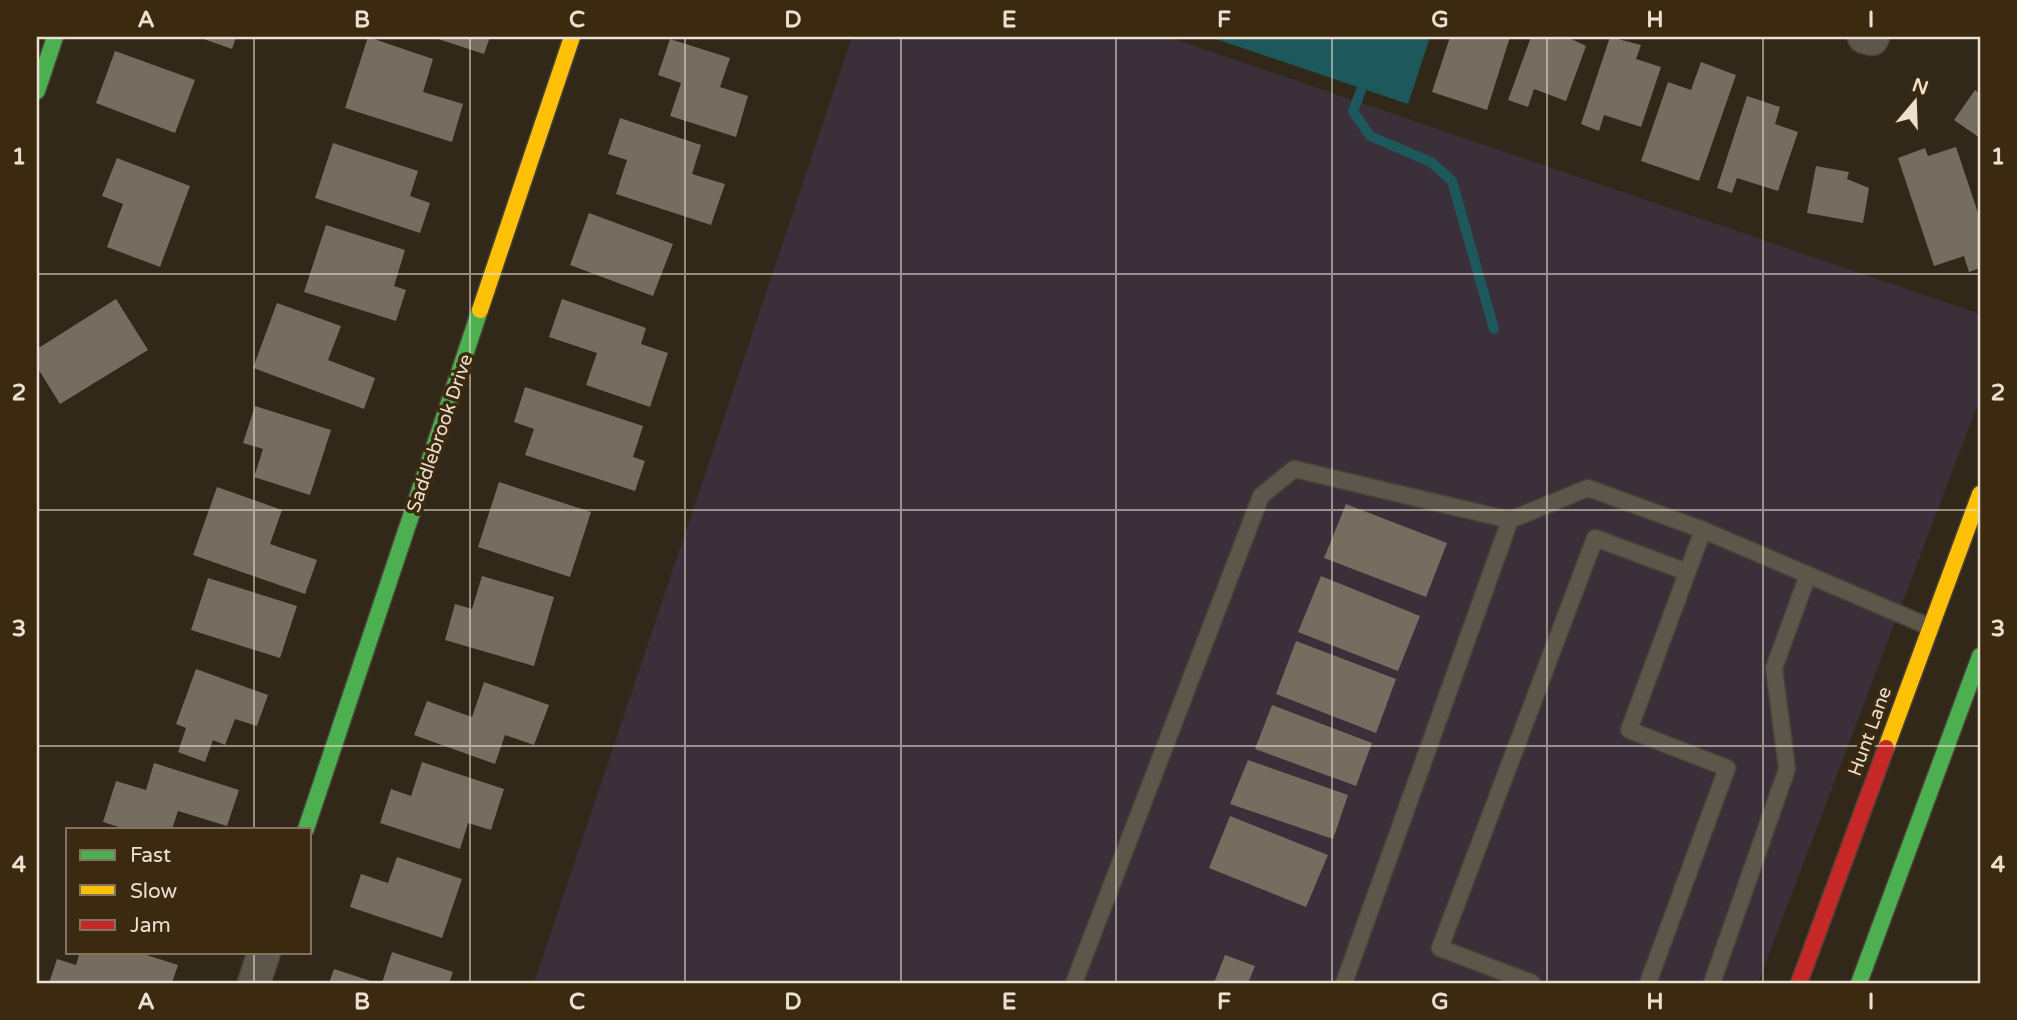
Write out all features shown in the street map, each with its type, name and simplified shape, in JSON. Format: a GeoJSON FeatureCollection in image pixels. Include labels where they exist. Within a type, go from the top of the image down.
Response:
{"type":"FeatureCollection","features":[{"type":"Feature","properties":{"kind":"street"},"geometry":{"type":"LineString","coordinates":[[37,91],[55,37]]}},
{"type":"Feature","properties":{"kind":"street","name":"Saddlebrook Drive"},"geometry":{"type":"LineString","coordinates":[[306,828],[572,37]]}},
{"type":"Feature","properties":{"kind":"street","name":"Hunt Lane"},"geometry":{"type":"LineString","coordinates":[[1798,983],[1936,629],[1980,494]]}},
{"type":"Feature","properties":{"kind":"street"},"geometry":{"type":"LineString","coordinates":[[1859,983],[1980,656]]}},
{"type":"Feature","properties":{"kind":"street"},"geometry":{"type":"LineString","coordinates":[[254,983],[263,954]]}},
{"type":"Feature","properties":{"kind":"lane"},"geometry":{"type":"LineString","coordinates":[[1074,983],[1261,496],[1294,469],[1510,520],[1588,488],[1703,530],[1936,629]]}},
{"type":"Feature","properties":{"kind":"lane"},"geometry":{"type":"LineString","coordinates":[[1344,983],[1510,520]]}},
{"type":"Feature","properties":{"kind":"lane"},"geometry":{"type":"LineString","coordinates":[[1648,983],[1727,768],[1629,730],[1703,530]]}},
{"type":"Feature","properties":{"kind":"lane"},"geometry":{"type":"LineString","coordinates":[[1532,983],[1440,948],[1444,935],[1595,538],[1687,572]]}},
{"type":"Feature","properties":{"kind":"lane"},"geometry":{"type":"LineString","coordinates":[[1712,983],[1787,769],[1774,668],[1808,575]]}},
{"type":"Feature","properties":{"kind":"shaded area"},"geometry":{"type":"Polygon","coordinates":[[[852,37],[1168,37],[1980,314],[1980,398],[1758,983],[534,983],[852,37]]]}},
{"type":"Feature","properties":{"kind":"water"},"geometry":{"type":"Polygon","coordinates":[[[1210,37],[1430,37],[1408,104],[1210,37]]]}},
{"type":"Feature","properties":{"kind":"building"},"geometry":{"type":"Polygon","coordinates":[[[198,37],[236,37],[232,49],[198,37]]]}},
{"type":"Feature","properties":{"kind":"building"},"geometry":{"type":"Polygon","coordinates":[[[368,37],[433,59],[423,92],[463,104],[452,142],[345,108],[368,37]]]}},
{"type":"Feature","properties":{"kind":"building"},"geometry":{"type":"Polygon","coordinates":[[[432,37],[490,37],[484,54],[432,37]]]}},
{"type":"Feature","properties":{"kind":"building"},"geometry":{"type":"Polygon","coordinates":[[[1450,37],[1510,37],[1487,110],[1432,92],[1450,37]]]}},
{"type":"Feature","properties":{"kind":"building"},"geometry":{"type":"Polygon","coordinates":[[[1531,37],[1567,37],[1586,46],[1566,101],[1534,89],[1528,107],[1508,100],[1531,37]]]}},
{"type":"Feature","properties":{"kind":"building"},"geometry":{"type":"Polygon","coordinates":[[[1610,37],[1641,45],[1636,59],[1661,67],[1641,127],[1604,115],[1599,131],[1581,124],[1610,37]]]}},
{"type":"Feature","properties":{"kind":"building"},"geometry":{"type":"Polygon","coordinates":[[[670,39],[730,58],[720,87],[748,96],[736,137],[670,116],[681,83],[658,75],[670,39]]]}},
{"type":"Feature","properties":{"kind":"building"},"geometry":{"type":"Polygon","coordinates":[[[115,51],[195,80],[175,133],[96,103],[115,51]]]}},
{"type":"Feature","properties":{"kind":"building"},"geometry":{"type":"Polygon","coordinates":[[[1701,62],[1736,75],[1699,181],[1641,161],[1668,82],[1691,90],[1701,62]]]}},
{"type":"Feature","properties":{"kind":"building"},"geometry":{"type":"Polygon","coordinates":[[[1975,90],[1980,94],[1980,138],[1954,120],[1975,90]]]}},
{"type":"Feature","properties":{"kind":"building"},"geometry":{"type":"Polygon","coordinates":[[[1747,96],[1780,107],[1775,124],[1798,132],[1778,191],[1737,178],[1732,193],[1717,188],[1747,96]]]}},
{"type":"Feature","properties":{"kind":"building"},"geometry":{"type":"Polygon","coordinates":[[[620,118],[701,145],[692,174],[725,184],[711,225],[616,194],[627,160],[608,154],[620,118]]]}},
{"type":"Feature","properties":{"kind":"building"},"geometry":{"type":"Polygon","coordinates":[[[333,143],[418,171],[410,196],[430,203],[420,233],[315,198],[333,143]]]}},
{"type":"Feature","properties":{"kind":"building"},"geometry":{"type":"Polygon","coordinates":[[[1956,147],[1980,219],[1980,268],[1969,272],[1964,256],[1934,266],[1898,158],[1925,148],[1928,156],[1956,147]]]}},
{"type":"Feature","properties":{"kind":"building"},"geometry":{"type":"Polygon","coordinates":[[[117,158],[190,186],[160,267],[107,247],[123,204],[102,196],[117,158]]]}},
{"type":"Feature","properties":{"kind":"building"},"geometry":{"type":"Polygon","coordinates":[[[1816,166],[1849,172],[1847,179],[1869,188],[1863,223],[1807,213],[1816,166]]]}},
{"type":"Feature","properties":{"kind":"building"},"geometry":{"type":"Polygon","coordinates":[[[589,213],[673,244],[653,296],[570,265],[589,213]]]}},
{"type":"Feature","properties":{"kind":"building"},"geometry":{"type":"Polygon","coordinates":[[[326,225],[405,250],[394,286],[406,290],[396,321],[304,292],[326,225]]]}},
{"type":"Feature","properties":{"kind":"building"},"geometry":{"type":"Polygon","coordinates":[[[116,299],[148,350],[60,404],[37,367],[37,349],[116,299]]]}},
{"type":"Feature","properties":{"kind":"building"},"geometry":{"type":"Polygon","coordinates":[[[562,299],[646,328],[641,344],[668,353],[650,407],[586,385],[597,353],[549,337],[562,299]]]}},
{"type":"Feature","properties":{"kind":"building"},"geometry":{"type":"Polygon","coordinates":[[[277,303],[341,326],[328,360],[375,378],[364,409],[253,368],[277,303]]]}},
{"type":"Feature","properties":{"kind":"building"},"geometry":{"type":"Polygon","coordinates":[[[525,387],[643,426],[633,457],[645,461],[635,491],[525,455],[534,429],[514,422],[525,387]]]}},
{"type":"Feature","properties":{"kind":"building"},"geometry":{"type":"Polygon","coordinates":[[[255,406],[331,430],[310,495],[254,477],[263,449],[243,443],[255,406]]]}},
{"type":"Feature","properties":{"kind":"building"},"geometry":{"type":"Polygon","coordinates":[[[499,482],[591,512],[570,577],[478,547],[499,482]]]}},
{"type":"Feature","properties":{"kind":"building"},"geometry":{"type":"Polygon","coordinates":[[[217,487],[282,510],[270,544],[317,560],[305,594],[193,555],[217,487]]]}},
{"type":"Feature","properties":{"kind":"building"},"geometry":{"type":"Polygon","coordinates":[[[1346,504],[1447,543],[1426,597],[1324,558],[1346,504]]]}},
{"type":"Feature","properties":{"kind":"building"},"geometry":{"type":"Polygon","coordinates":[[[482,576],[554,597],[534,666],[445,640],[455,604],[472,609],[482,576]]]}},
{"type":"Feature","properties":{"kind":"building"},"geometry":{"type":"Polygon","coordinates":[[[1321,576],[1420,616],[1398,671],[1298,632],[1321,576]]]}},
{"type":"Feature","properties":{"kind":"building"},"geometry":{"type":"Polygon","coordinates":[[[208,578],[297,606],[280,658],[191,630],[208,578]]]}},
{"type":"Feature","properties":{"kind":"building"},"geometry":{"type":"Polygon","coordinates":[[[1296,641],[1396,679],[1376,733],[1276,694],[1296,641]]]}},
{"type":"Feature","properties":{"kind":"building"},"geometry":{"type":"Polygon","coordinates":[[[196,669],[268,695],[257,726],[235,719],[225,745],[213,740],[205,762],[178,752],[186,728],[176,724],[196,669]]]}},
{"type":"Feature","properties":{"kind":"building"},"geometry":{"type":"Polygon","coordinates":[[[484,682],[549,705],[534,745],[505,735],[495,764],[414,735],[427,701],[472,717],[484,682]]]}},
{"type":"Feature","properties":{"kind":"building"},"geometry":{"type":"Polygon","coordinates":[[[1272,705],[1372,743],[1356,786],[1255,749],[1272,705]]]}},
{"type":"Feature","properties":{"kind":"building"},"geometry":{"type":"Polygon","coordinates":[[[1248,760],[1348,795],[1333,839],[1230,804],[1248,760]]]}},
{"type":"Feature","properties":{"kind":"building"},"geometry":{"type":"Polygon","coordinates":[[[422,762],[504,789],[491,830],[468,823],[460,849],[380,823],[391,789],[411,796],[422,762]]]}},
{"type":"Feature","properties":{"kind":"building"},"geometry":{"type":"Polygon","coordinates":[[[154,763],[239,790],[227,826],[178,811],[172,828],[122,828],[103,822],[116,781],[146,790],[154,763]]]}},
{"type":"Feature","properties":{"kind":"building"},"geometry":{"type":"Polygon","coordinates":[[[1230,816],[1328,855],[1306,907],[1209,868],[1230,816]]]}},
{"type":"Feature","properties":{"kind":"building"},"geometry":{"type":"Polygon","coordinates":[[[397,857],[462,879],[442,938],[350,907],[361,874],[388,883],[397,857]]]}},
{"type":"Feature","properties":{"kind":"building"},"geometry":{"type":"Polygon","coordinates":[[[392,952],[453,972],[449,983],[382,983],[392,952]]]}},
{"type":"Feature","properties":{"kind":"building"},"geometry":{"type":"Polygon","coordinates":[[[79,954],[143,954],[178,965],[172,983],[49,983],[57,959],[76,965],[79,954]]]}},
{"type":"Feature","properties":{"kind":"building"},"geometry":{"type":"Polygon","coordinates":[[[1225,955],[1255,966],[1248,983],[1214,983],[1225,955]]]}},
{"type":"Feature","properties":{"kind":"building"},"geometry":{"type":"Polygon","coordinates":[[[334,969],[377,983],[329,983],[334,969]]]}},
{"type":"Feature","properties":{"kind":"waterway"},"geometry":{"type":"LineString","coordinates":[[1362,88],[1353,111],[1370,136],[1431,162],[1452,181],[1494,329]]}},
{"type":"Feature","properties":{"kind":"traffic: fast"},"geometry":{"type":"LineString","coordinates":[[37,91],[55,37]]}},
{"type":"Feature","properties":{"kind":"traffic: fast"},"geometry":{"type":"LineString","coordinates":[[306,828],[480,310]]}},
{"type":"Feature","properties":{"kind":"traffic: fast"},"geometry":{"type":"LineString","coordinates":[[1859,983],[1980,656]]}},
{"type":"Feature","properties":{"kind":"traffic: slow"},"geometry":{"type":"LineString","coordinates":[[480,310],[572,37]]}},
{"type":"Feature","properties":{"kind":"traffic: slow"},"geometry":{"type":"LineString","coordinates":[[1886,748],[1980,494]]}},
{"type":"Feature","properties":{"kind":"traffic: jam"},"geometry":{"type":"LineString","coordinates":[[1799,983],[1886,748]]}}]}
